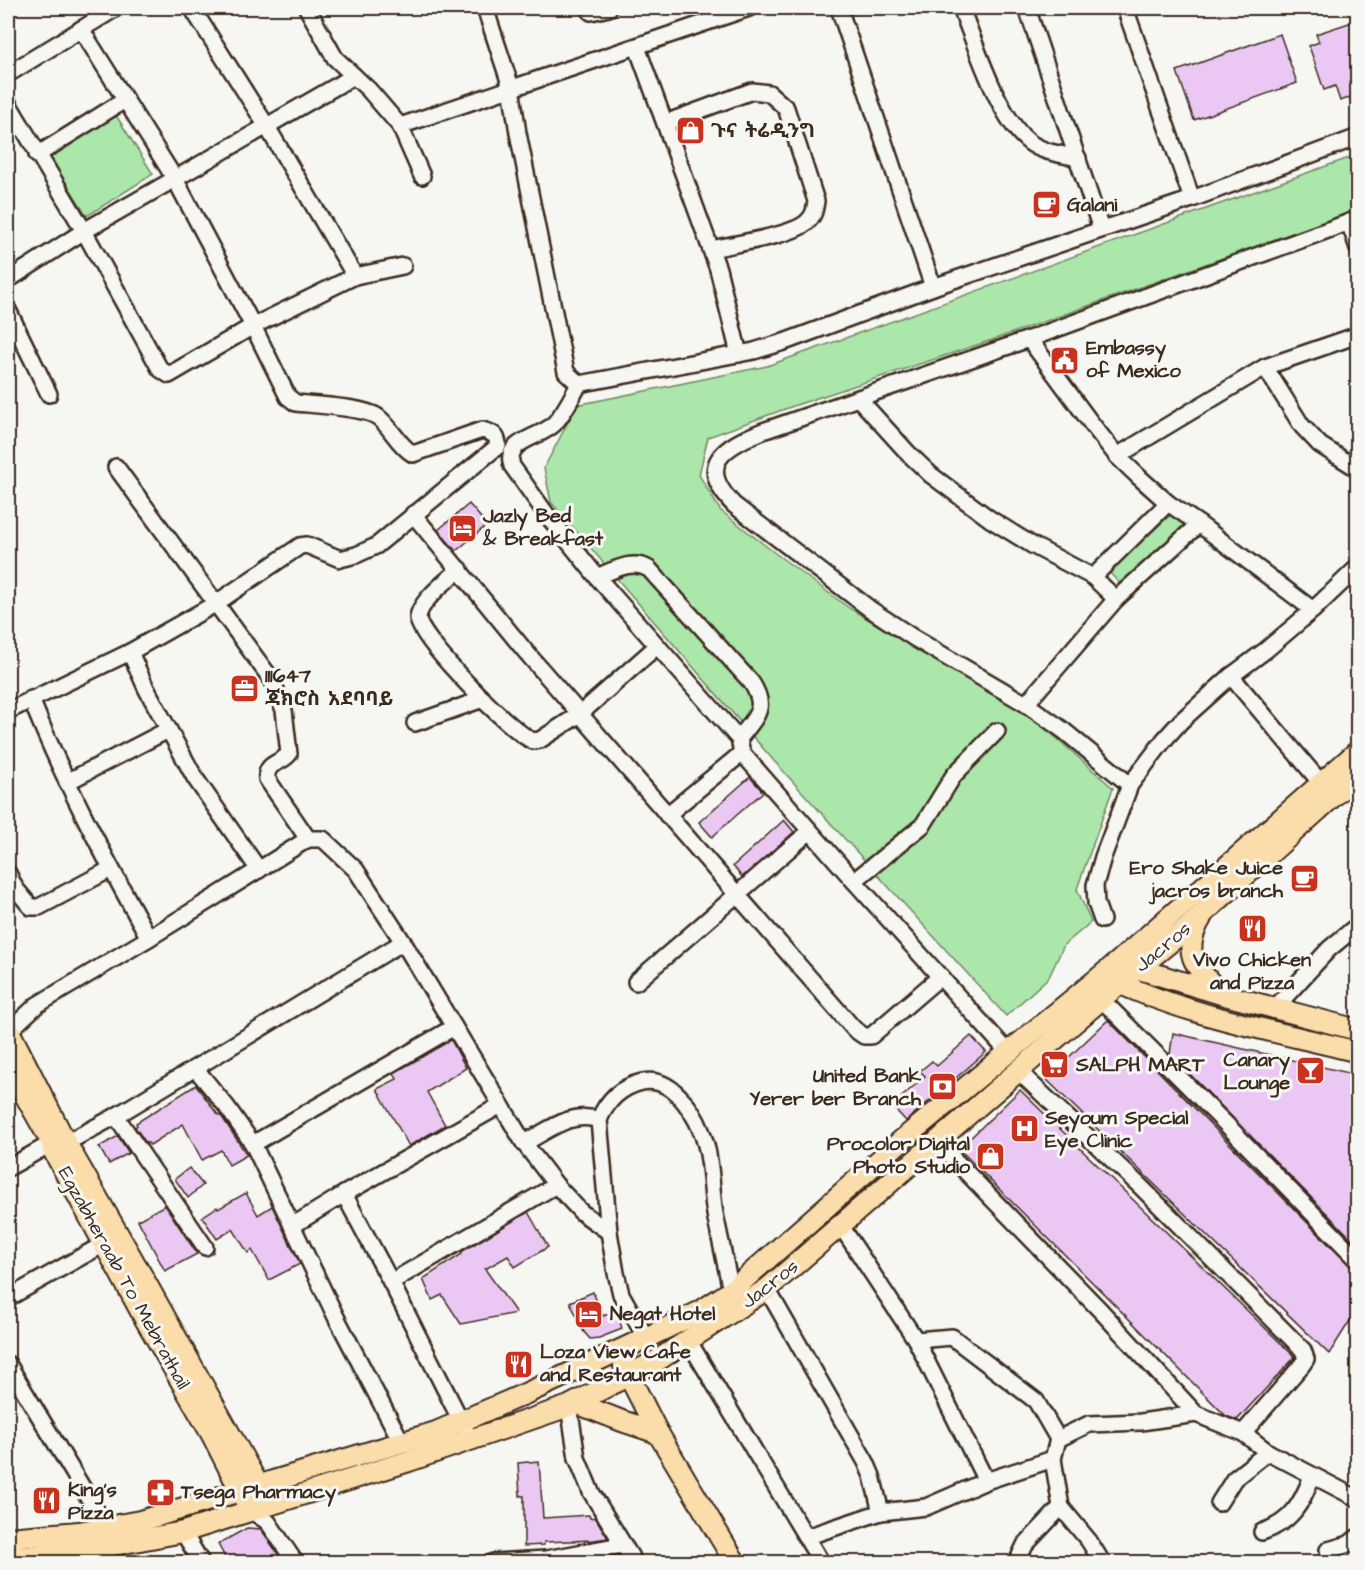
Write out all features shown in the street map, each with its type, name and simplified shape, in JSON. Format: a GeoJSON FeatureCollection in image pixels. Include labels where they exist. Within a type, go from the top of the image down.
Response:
{"type":"FeatureCollection","features":[{"type":"Feature","properties":{"kind":"main road"},"geometry":{"type":"LineString","coordinates":[[1113,974],[1358,751]]}},
{"type":"Feature","properties":{"kind":"main road","name":"Jacros"},"geometry":{"type":"LineString","coordinates":[[1137,969],[1185,930],[1358,774]]}},
{"type":"Feature","properties":{"kind":"main road"},"geometry":{"type":"LineString","coordinates":[[1205,911],[1194,930],[1190,947],[1192,958],[1197,969],[1221,994]]}},
{"type":"Feature","properties":{"kind":"main road"},"geometry":{"type":"LineString","coordinates":[[1113,974],[1137,969],[1274,1009],[1358,1030]]}},
{"type":"Feature","properties":{"kind":"main road"},"geometry":{"type":"LineString","coordinates":[[1113,974],[1142,993],[1211,1015],[1358,1052]]}},
{"type":"Feature","properties":{"kind":"main road","name":"Jacros"},"geometry":{"type":"LineString","coordinates":[[8,1559],[92,1549],[183,1532],[250,1510],[269,1513],[573,1404],[630,1375],[658,1360],[767,1289],[938,1143],[1101,999],[1113,974]]}},
{"type":"Feature","properties":{"kind":"main road","name":"Jacros"},"geometry":{"type":"LineString","coordinates":[[8,1538],[80,1532],[140,1521],[402,1443],[462,1422],[701,1311],[731,1291],[902,1140],[1008,1052],[1113,974]]}},
{"type":"Feature","properties":{"kind":"main road"},"geometry":{"type":"LineString","coordinates":[[8,1031],[59,1143],[142,1276],[250,1489],[269,1513]]}},
{"type":"Feature","properties":{"kind":"main road","name":"Egzabheraab To Mebrathail"},"geometry":{"type":"LineString","coordinates":[[8,1067],[59,1143],[53,1150],[104,1244],[212,1435],[250,1489]]}},
{"type":"Feature","properties":{"kind":"main road"},"geometry":{"type":"LineString","coordinates":[[615,1351],[630,1375],[658,1433],[735,1563]]}},
{"type":"Feature","properties":{"kind":"main road"},"geometry":{"type":"LineString","coordinates":[[573,1404],[658,1433]]}},
{"type":"Feature","properties":{"kind":"main road"},"geometry":{"type":"LineString","coordinates":[[250,1489],[250,1510]]}},
{"type":"Feature","properties":{"kind":"street"},"geometry":{"type":"LineString","coordinates":[[8,74],[116,8]]}},
{"type":"Feature","properties":{"kind":"street"},"geometry":{"type":"LineString","coordinates":[[192,8],[266,125],[355,276]]}},
{"type":"Feature","properties":{"kind":"street"},"geometry":{"type":"LineString","coordinates":[[307,8],[335,58],[400,126],[422,176]]}},
{"type":"Feature","properties":{"kind":"street"},"geometry":{"type":"LineString","coordinates":[[485,8],[511,87],[518,133],[566,372],[579,384]]}},
{"type":"Feature","properties":{"kind":"street"},"geometry":{"type":"LineString","coordinates":[[591,12],[609,8]]}},
{"type":"Feature","properties":{"kind":"street"},"geometry":{"type":"LineString","coordinates":[[400,126],[749,8]]}},
{"type":"Feature","properties":{"kind":"street"},"geometry":{"type":"LineString","coordinates":[[839,8],[933,287]]}},
{"type":"Feature","properties":{"kind":"street"},"geometry":{"type":"LineString","coordinates":[[1027,8],[1101,229]]}},
{"type":"Feature","properties":{"kind":"street"},"geometry":{"type":"LineString","coordinates":[[1125,8],[1192,199]]}},
{"type":"Feature","properties":{"kind":"street"},"geometry":{"type":"LineString","coordinates":[[963,16],[1005,114],[1017,131],[1042,150],[1078,158]]}},
{"type":"Feature","properties":{"kind":"street"},"geometry":{"type":"LineString","coordinates":[[81,29],[175,179],[288,397],[296,403],[365,411],[378,417],[403,447],[414,454],[482,430],[493,432],[505,449],[512,466],[547,515],[597,577],[854,882],[1008,1052]]}},
{"type":"Feature","properties":{"kind":"street"},"geometry":{"type":"LineString","coordinates":[[637,47],[718,269],[739,354]]}},
{"type":"Feature","properties":{"kind":"street"},"geometry":{"type":"LineString","coordinates":[[8,280],[84,231],[354,76]]}},
{"type":"Feature","properties":{"kind":"street"},"geometry":{"type":"LineString","coordinates":[[665,123],[752,91],[769,93],[786,108],[816,201],[814,214],[806,223],[794,230],[711,249]]}},
{"type":"Feature","properties":{"kind":"street"},"geometry":{"type":"LineString","coordinates":[[37,155],[125,100]]}},
{"type":"Feature","properties":{"kind":"street"},"geometry":{"type":"LineString","coordinates":[[8,103],[84,231],[160,369],[169,375],[253,326],[355,276],[403,266]]}},
{"type":"Feature","properties":{"kind":"street"},"geometry":{"type":"LineString","coordinates":[[8,711],[130,652],[215,604],[300,546],[307,545],[340,560],[376,546],[413,514],[505,449],[517,446],[554,425],[579,384],[739,354],[784,342],[933,287],[1192,199],[1358,136]]}},
{"type":"Feature","properties":{"kind":"street"},"geometry":{"type":"LineString","coordinates":[[1130,785],[1063,730],[1026,704],[914,638],[870,609],[734,505],[721,492],[716,479],[716,464],[721,454],[739,441],[1353,221],[1358,248]]}},
{"type":"Feature","properties":{"kind":"street"},"geometry":{"type":"LineString","coordinates":[[8,310],[49,394]]}},
{"type":"Feature","properties":{"kind":"street"},"geometry":{"type":"LineString","coordinates":[[1117,456],[1265,367],[1358,335]]}},
{"type":"Feature","properties":{"kind":"street"},"geometry":{"type":"LineString","coordinates":[[1029,339],[1117,456],[1168,503],[1313,610]]}},
{"type":"Feature","properties":{"kind":"street"},"geometry":{"type":"LineString","coordinates":[[1265,367],[1302,426],[1320,445],[1358,469]]}},
{"type":"Feature","properties":{"kind":"street"},"geometry":{"type":"LineString","coordinates":[[858,399],[931,475],[990,519],[1032,545],[1093,577],[1116,599]]}},
{"type":"Feature","properties":{"kind":"street"},"geometry":{"type":"LineString","coordinates":[[116,467],[272,680],[284,710],[289,754],[287,758],[272,765],[266,774],[267,779],[308,839]]}},
{"type":"Feature","properties":{"kind":"street"},"geometry":{"type":"LineString","coordinates":[[1093,577],[1168,503]]}},
{"type":"Feature","properties":{"kind":"street"},"geometry":{"type":"LineString","coordinates":[[413,514],[519,644],[854,1029],[864,1036],[871,1036],[941,976]]}},
{"type":"Feature","properties":{"kind":"street"},"geometry":{"type":"LineString","coordinates":[[1026,704],[1116,599],[1199,524]]}},
{"type":"Feature","properties":{"kind":"street"},"geometry":{"type":"LineString","coordinates":[[597,577],[629,565],[641,564],[649,569],[751,682],[759,694],[761,704],[740,746],[667,815]]}},
{"type":"Feature","properties":{"kind":"street"},"geometry":{"type":"LineString","coordinates":[[1102,920],[1096,903],[1095,885],[1130,785],[1181,721],[1231,676],[1313,610],[1358,567]]}},
{"type":"Feature","properties":{"kind":"street"},"geometry":{"type":"LineString","coordinates":[[460,569],[429,597],[418,617],[420,626],[428,640],[483,699],[516,731],[533,741],[540,740],[580,714],[657,646]]}},
{"type":"Feature","properties":{"kind":"street"},"geometry":{"type":"LineString","coordinates":[[130,652],[146,688],[195,778],[259,870]]}},
{"type":"Feature","properties":{"kind":"street"},"geometry":{"type":"LineString","coordinates":[[1231,676],[1321,783]]}},
{"type":"Feature","properties":{"kind":"street"},"geometry":{"type":"LineString","coordinates":[[31,699],[67,782],[149,938]]}},
{"type":"Feature","properties":{"kind":"street"},"geometry":{"type":"LineString","coordinates":[[415,723],[483,699]]}},
{"type":"Feature","properties":{"kind":"street"},"geometry":{"type":"LineString","coordinates":[[67,782],[168,730]]}},
{"type":"Feature","properties":{"kind":"street"},"geometry":{"type":"LineString","coordinates":[[854,882],[923,825],[954,775],[997,731]]}},
{"type":"Feature","properties":{"kind":"street"},"geometry":{"type":"LineString","coordinates":[[636,982],[810,831]]}},
{"type":"Feature","properties":{"kind":"street"},"geometry":{"type":"LineString","coordinates":[[8,1031],[37,1005],[308,839],[322,839],[357,870],[524,1143],[556,1185],[581,1212],[609,1232]]}},
{"type":"Feature","properties":{"kind":"street"},"geometry":{"type":"LineString","coordinates":[[8,873],[25,902],[31,907],[39,907],[111,869]]}},
{"type":"Feature","properties":{"kind":"street"},"geometry":{"type":"LineString","coordinates":[[1274,1009],[1329,949],[1358,925]]}},
{"type":"Feature","properties":{"kind":"street"},"geometry":{"type":"LineString","coordinates":[[8,1168],[116,1116],[403,942]]}},
{"type":"Feature","properties":{"kind":"street"},"geometry":{"type":"LineString","coordinates":[[1101,999],[1358,1260]]}},
{"type":"Feature","properties":{"kind":"street"},"geometry":{"type":"LineString","coordinates":[[253,1144],[454,1028]]}},
{"type":"Feature","properties":{"kind":"street"},"geometry":{"type":"LineString","coordinates":[[195,1068],[253,1144],[336,1317],[402,1443]]}},
{"type":"Feature","properties":{"kind":"street"},"geometry":{"type":"LineString","coordinates":[[1018,1071],[1140,1186],[1303,1350],[1306,1359],[1302,1365],[1243,1433]]}},
{"type":"Feature","properties":{"kind":"street"},"geometry":{"type":"LineString","coordinates":[[646,1338],[621,1294],[616,1273],[609,1232],[599,1120],[604,1108],[614,1096],[628,1087],[645,1082],[660,1083],[679,1096],[702,1133],[707,1147],[715,1213],[731,1291]]}},
{"type":"Feature","properties":{"kind":"street"},"geometry":{"type":"LineString","coordinates":[[292,1226],[501,1105]]}},
{"type":"Feature","properties":{"kind":"street"},"geometry":{"type":"LineString","coordinates":[[116,1116],[204,1247]]}},
{"type":"Feature","properties":{"kind":"street"},"geometry":{"type":"LineString","coordinates":[[524,1143],[570,1118],[580,1116],[599,1120]]}},
{"type":"Feature","properties":{"kind":"street"},"geometry":{"type":"LineString","coordinates":[[938,1143],[1101,1311],[1196,1414],[1243,1433],[1268,1452],[1358,1498]]}},
{"type":"Feature","properties":{"kind":"street"},"geometry":{"type":"LineString","coordinates":[[391,1282],[556,1185]]}},
{"type":"Feature","properties":{"kind":"street"},"geometry":{"type":"LineString","coordinates":[[345,1194],[470,1441]]}},
{"type":"Feature","properties":{"kind":"street"},"geometry":{"type":"LineString","coordinates":[[841,1226],[916,1340],[987,1481]]}},
{"type":"Feature","properties":{"kind":"street"},"geometry":{"type":"LineString","coordinates":[[8,1298],[104,1244]]}},
{"type":"Feature","properties":{"kind":"street"},"geometry":{"type":"LineString","coordinates":[[767,1289],[866,1462],[881,1512]]}},
{"type":"Feature","properties":{"kind":"street"},"geometry":{"type":"LineString","coordinates":[[916,1340],[952,1337],[1036,1401],[1058,1439],[1053,1459],[1061,1507],[1089,1540],[1102,1563]]}},
{"type":"Feature","properties":{"kind":"street"},"geometry":{"type":"LineString","coordinates":[[688,1340],[821,1563]]}},
{"type":"Feature","properties":{"kind":"street"},"geometry":{"type":"LineString","coordinates":[[8,1367],[106,1527]]}},
{"type":"Feature","properties":{"kind":"street"},"geometry":{"type":"LineString","coordinates":[[573,1404],[577,1458],[591,1492],[634,1563]]}},
{"type":"Feature","properties":{"kind":"street"},"geometry":{"type":"LineString","coordinates":[[1058,1439],[1089,1424],[1141,1422],[1196,1414]]}},
{"type":"Feature","properties":{"kind":"street"},"geometry":{"type":"LineString","coordinates":[[1219,1503],[1234,1479],[1268,1452]]}},
{"type":"Feature","properties":{"kind":"street"},"geometry":{"type":"LineString","coordinates":[[806,1537],[881,1512],[927,1506],[987,1481],[1053,1459]]}},
{"type":"Feature","properties":{"kind":"street"},"geometry":{"type":"LineString","coordinates":[[1262,1532],[1273,1528],[1290,1516],[1301,1504],[1312,1476]]}},
{"type":"Feature","properties":{"kind":"street"},"geometry":{"type":"LineString","coordinates":[[1017,1563],[1025,1545],[1061,1507]]}},
{"type":"Feature","properties":{"kind":"street"},"geometry":{"type":"LineString","coordinates":[[269,1513],[295,1563]]}},
{"type":"Feature","properties":{"kind":"street"},"geometry":{"type":"LineString","coordinates":[[183,1532],[201,1563]]}},
{"type":"Feature","properties":{"kind":"street"},"geometry":{"type":"LineString","coordinates":[[1328,1550],[1349,1544],[1358,1537]]}},
{"type":"Feature","properties":{"kind":"street"},"geometry":{"type":"LineString","coordinates":[[493,1563],[547,1561],[622,1545]]}},
{"type":"Feature","properties":{"kind":"street"},"geometry":{"type":"LineString","coordinates":[[70,1563],[92,1549]]}},
{"type":"Feature","properties":{"kind":"green space"},"geometry":{"type":"Polygon","coordinates":[[[112,109],[153,174],[87,216],[46,151],[112,109]]]}},
{"type":"Feature","properties":{"kind":"green space"},"geometry":{"type":"Polygon","coordinates":[[[1357,155],[1357,210],[995,339],[796,405],[708,437],[699,475],[720,510],[849,608],[1035,719],[1113,788],[1077,889],[1091,922],[1064,945],[1049,977],[1006,1016],[774,761],[551,502],[544,468],[577,405],[767,366],[1357,155]]]}},
{"type":"Feature","properties":{"kind":"green space"},"geometry":{"type":"Polygon","coordinates":[[[1173,513],[1186,528],[1122,586],[1108,571],[1173,513]]]}},
{"type":"Feature","properties":{"kind":"building"},"geometry":{"type":"Polygon","coordinates":[[[1358,20],[1358,95],[1340,101],[1335,86],[1324,90],[1309,46],[1319,42],[1316,34],[1358,20]]]}},
{"type":"Feature","properties":{"kind":"building"},"geometry":{"type":"Polygon","coordinates":[[[1280,34],[1297,83],[1194,120],[1177,71],[1280,34]]]}},
{"type":"Feature","properties":{"kind":"building","name":"Jazly Bed & Breakfast"},"geometry":{"type":"Polygon","coordinates":[[[469,504],[487,525],[456,551],[438,530],[469,504]]]}},
{"type":"Feature","properties":{"kind":"building"},"geometry":{"type":"Polygon","coordinates":[[[750,777],[763,792],[712,837],[699,822],[750,777]]]}},
{"type":"Feature","properties":{"kind":"building"},"geometry":{"type":"Polygon","coordinates":[[[784,820],[794,832],[742,877],[733,866],[784,820]]]}},
{"type":"Feature","properties":{"kind":"building"},"geometry":{"type":"Polygon","coordinates":[[[1108,1020],[1351,1267],[1358,1269],[1358,1308],[1329,1354],[1046,1079],[1108,1020]]]}},
{"type":"Feature","properties":{"kind":"building"},"geometry":{"type":"Polygon","coordinates":[[[1173,1033],[1358,1075],[1358,1149],[1354,1169],[1358,1169],[1358,1245],[1170,1054],[1173,1033]]]}},
{"type":"Feature","properties":{"kind":"building"},"geometry":{"type":"Polygon","coordinates":[[[971,1036],[986,1052],[906,1121],[892,1106],[925,1076],[920,1071],[932,1061],[937,1066],[971,1036]]]}},
{"type":"Feature","properties":{"kind":"building"},"geometry":{"type":"Polygon","coordinates":[[[451,1040],[466,1068],[427,1092],[445,1125],[409,1146],[377,1089],[397,1079],[394,1073],[451,1040]]]}},
{"type":"Feature","properties":{"kind":"building"},"geometry":{"type":"Polygon","coordinates":[[[196,1085],[218,1115],[220,1114],[247,1155],[229,1165],[221,1150],[202,1160],[183,1124],[150,1145],[146,1143],[135,1127],[136,1123],[196,1085]]]}},
{"type":"Feature","properties":{"kind":"building"},"geometry":{"type":"Polygon","coordinates":[[[1020,1090],[1295,1357],[1237,1420],[1226,1416],[959,1149],[1020,1090]]]}},
{"type":"Feature","properties":{"kind":"building"},"geometry":{"type":"Polygon","coordinates":[[[118,1136],[129,1153],[109,1164],[99,1147],[118,1136]]]}},
{"type":"Feature","properties":{"kind":"building"},"geometry":{"type":"Polygon","coordinates":[[[189,1168],[203,1185],[188,1198],[175,1179],[189,1168]]]}},
{"type":"Feature","properties":{"kind":"building"},"geometry":{"type":"Polygon","coordinates":[[[246,1193],[258,1215],[272,1206],[300,1264],[269,1280],[252,1250],[248,1253],[233,1229],[217,1239],[202,1217],[246,1193]]]}},
{"type":"Feature","properties":{"kind":"building"},"geometry":{"type":"Polygon","coordinates":[[[165,1205],[197,1254],[165,1271],[138,1220],[165,1205]]]}},
{"type":"Feature","properties":{"kind":"building"},"geometry":{"type":"Polygon","coordinates":[[[528,1212],[548,1247],[515,1267],[508,1256],[485,1269],[516,1313],[461,1324],[442,1295],[432,1300],[423,1279],[462,1254],[461,1252],[528,1212]]]}},
{"type":"Feature","properties":{"kind":"building","name":"Negat Hotel"},"geometry":{"type":"Polygon","coordinates":[[[593,1292],[603,1316],[617,1311],[622,1329],[590,1339],[584,1332],[570,1302],[593,1292]]]}},
{"type":"Feature","properties":{"kind":"building"},"geometry":{"type":"Polygon","coordinates":[[[539,1461],[543,1518],[589,1515],[590,1518],[595,1517],[608,1538],[544,1542],[544,1545],[524,1546],[524,1496],[520,1496],[518,1463],[539,1461]]]}},
{"type":"Feature","properties":{"kind":"building"},"geometry":{"type":"Polygon","coordinates":[[[247,1528],[261,1529],[284,1563],[228,1563],[218,1544],[247,1528]]]}},
{"type":"Feature","properties":{"kind":"place","name":"ጉና ትሬዲንግ"},"geometry":{"type":"Point","coordinates":[690,131]}},
{"type":"Feature","properties":{"kind":"place","name":"Galani"},"geometry":{"type":"Point","coordinates":[1046,205]}},
{"type":"Feature","properties":{"kind":"place","name":"Embassy of Mexico"},"geometry":{"type":"Point","coordinates":[1065,360]}},
{"type":"Feature","properties":{"kind":"place","name":"Jazly Bed & Breakfast"},"geometry":{"type":"Point","coordinates":[462,528]}},
{"type":"Feature","properties":{"kind":"place","name":"111647 ጃክሮስ አደባባይ"},"geometry":{"type":"Point","coordinates":[244,688]}},
{"type":"Feature","properties":{"kind":"place","name":"Ero Shake Juice jacros branch"},"geometry":{"type":"Point","coordinates":[1304,879]}},
{"type":"Feature","properties":{"kind":"place","name":"Vivo Chicken and Pizza"},"geometry":{"type":"Point","coordinates":[1252,929]}},
{"type":"Feature","properties":{"kind":"place","name":"SALPH MART"},"geometry":{"type":"Point","coordinates":[1055,1065]}},
{"type":"Feature","properties":{"kind":"place","name":"Canary Lounge"},"geometry":{"type":"Point","coordinates":[1311,1071]}},
{"type":"Feature","properties":{"kind":"place","name":"United Bank Yerer ber Branch"},"geometry":{"type":"Point","coordinates":[942,1087]}},
{"type":"Feature","properties":{"kind":"place","name":"Seyoum Special Eye Clinic"},"geometry":{"type":"Point","coordinates":[1024,1129]}},
{"type":"Feature","properties":{"kind":"place","name":"Procolor Digital Photo Studio"},"geometry":{"type":"Point","coordinates":[991,1156]}},
{"type":"Feature","properties":{"kind":"place","name":"Negat Hotel"},"geometry":{"type":"Point","coordinates":[589,1314]}},
{"type":"Feature","properties":{"kind":"place","name":"Loza View Cafe and Restaurant"},"geometry":{"type":"Point","coordinates":[519,1364]}},
{"type":"Feature","properties":{"kind":"place","name":"Tsega Pharmacy"},"geometry":{"type":"Point","coordinates":[160,1492]}},
{"type":"Feature","properties":{"kind":"place","name":"King's Pizza"},"geometry":{"type":"Point","coordinates":[47,1501]}}]}
